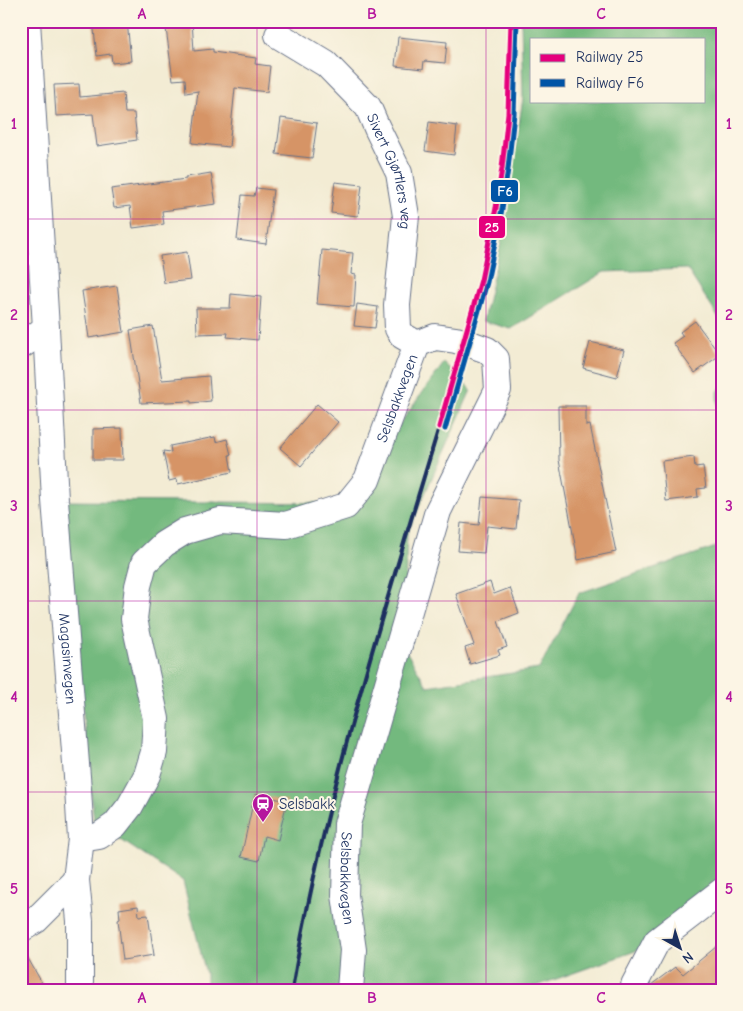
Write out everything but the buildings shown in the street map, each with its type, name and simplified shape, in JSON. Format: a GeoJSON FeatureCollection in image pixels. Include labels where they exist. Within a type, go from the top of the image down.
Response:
{"type":"FeatureCollection","features":[{"type":"Feature","properties":{"kind":"street","name":"Magasinvegen"},"geometry":{"type":"LineString","coordinates":[[27,21],[46,328],[54,500],[81,839],[76,880],[80,921],[80,990]]}},
{"type":"Feature","properties":{"kind":"street","name":"Sivert Gjørtlers veg"},"geometry":{"type":"LineString","coordinates":[[278,35],[326,64],[368,107],[399,173],[406,216],[396,305],[398,328],[403,336],[417,344]]}},
{"type":"Feature","properties":{"kind":"street"},"geometry":{"type":"LineString","coordinates":[[21,346],[46,328]]}},
{"type":"Feature","properties":{"kind":"street","name":"Selsbakkvegen"},"geometry":{"type":"LineString","coordinates":[[81,839],[99,836],[115,825],[130,806],[146,775],[154,752],[156,719],[134,619],[138,586],[144,563],[164,544],[185,531],[220,521],[286,525],[346,506],[366,480],[417,344],[435,337],[488,350],[496,359],[498,390],[438,511],[347,824],[345,895],[353,950],[350,990]]}},
{"type":"Feature","properties":{"kind":"street"},"geometry":{"type":"LineString","coordinates":[[21,929],[36,920],[76,880]]}},
{"type":"Feature","properties":{"kind":"street"},"geometry":{"type":"LineString","coordinates":[[634,990],[634,985],[657,941],[722,892]]}},
{"type":"Feature","properties":{"kind":"green space"},"geometry":{"type":"Polygon","coordinates":[[[521,21],[722,21],[722,323],[687,269],[604,272],[511,329],[483,321],[500,247],[523,98],[521,21]]]}},
{"type":"Feature","properties":{"kind":"green space"},"geometry":{"type":"Polygon","coordinates":[[[444,363],[471,390],[407,534],[403,646],[427,686],[539,669],[579,593],[722,545],[722,898],[641,949],[531,988],[531,990],[206,990],[206,974],[183,881],[94,822],[62,501],[342,503],[444,363]]]}},
{"type":"Feature","properties":{"kind":"green space"},"geometry":{"type":"Polygon","coordinates":[[[722,385],[722,491],[717,394],[722,385]]]}},
{"type":"Feature","properties":{"kind":"railway"},"geometry":{"type":"LineString","coordinates":[[292,990],[305,918],[356,706],[439,427]]}},
{"type":"Feature","properties":{"kind":"rail line","name":"25"},"geometry":{"type":"LineString","coordinates":[[439,427],[481,280],[496,208],[508,113],[511,21]]}},
{"type":"Feature","properties":{"kind":"rail line","name":"F6"},"geometry":{"type":"LineString","coordinates":[[445,429],[487,282],[502,209],[514,114],[517,21]]}},
{"type":"Feature","properties":{"kind":"place","name":"Selsbakk"},"geometry":{"type":"Point","coordinates":[263,823]}}]}
